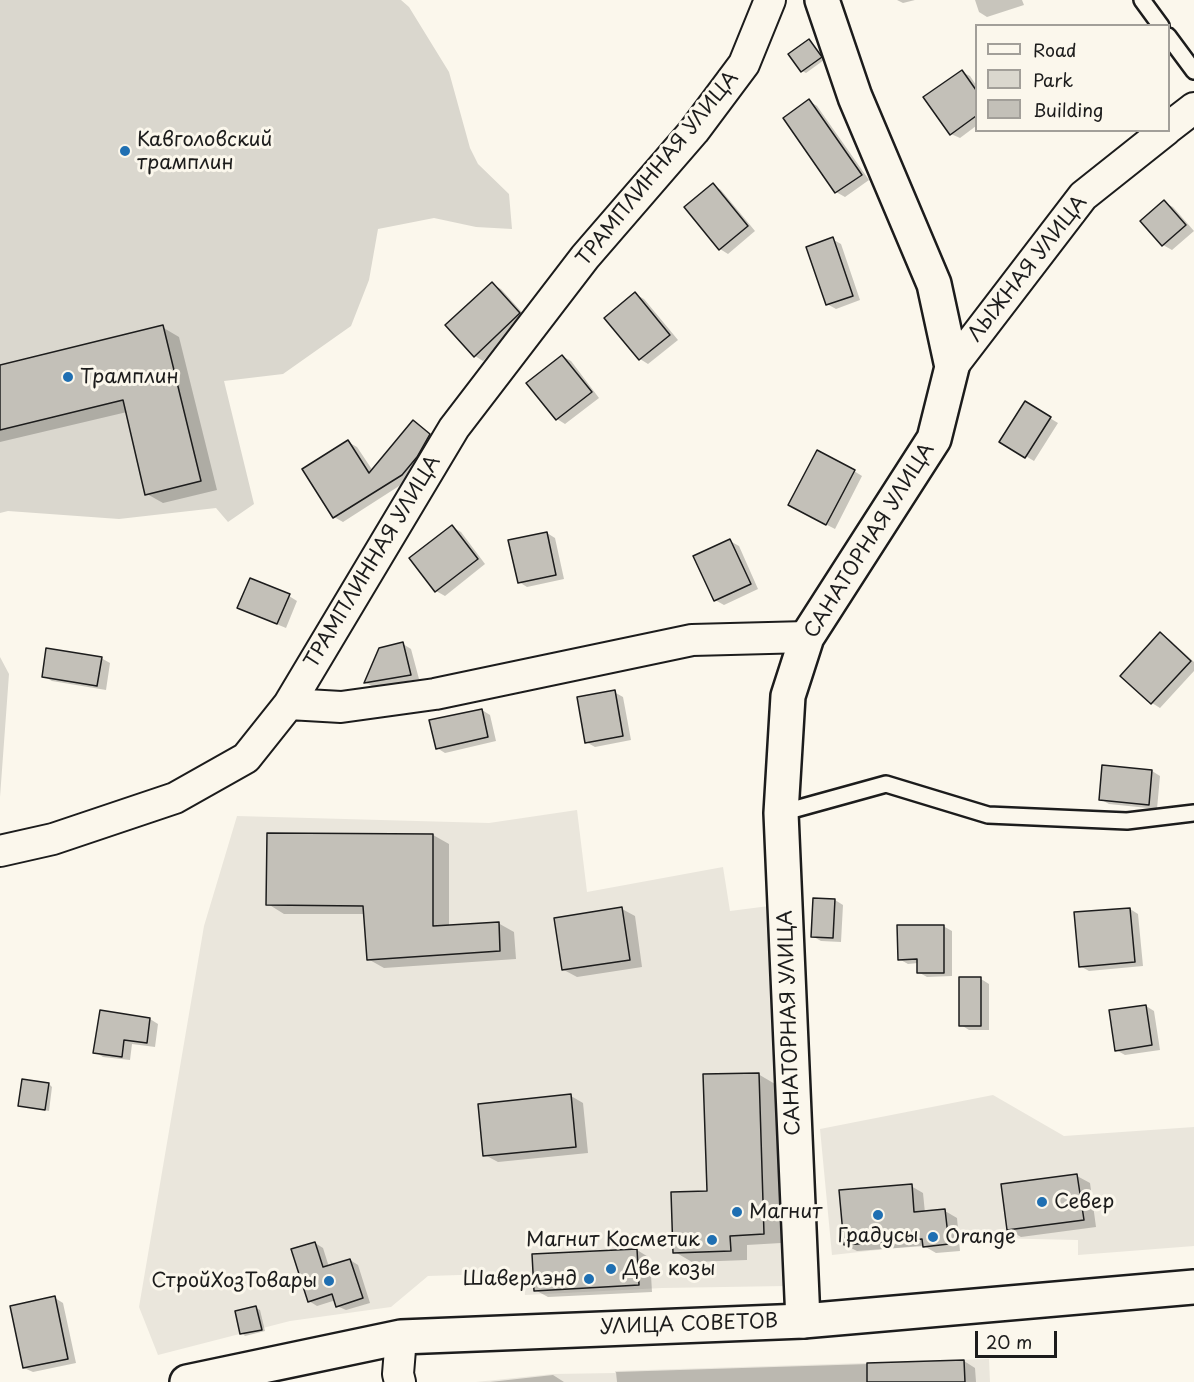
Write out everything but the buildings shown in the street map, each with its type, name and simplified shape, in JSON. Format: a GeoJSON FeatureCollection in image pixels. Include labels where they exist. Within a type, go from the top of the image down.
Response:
{"type":"FeatureCollection","features":[{"type":"Feature","properties":{"kind":"street","name":"ТРАМПЛИННАЯ УЛИЦА"},"geometry":{"type":"LineString","coordinates":[[0,851],[53,839],[175,798],[246,758],[289,704],[454,428],[585,257],[694,131],[744,64],[770,0]]}},
{"type":"Feature","properties":{"kind":"street","name":"САНАТОРНАЯ УЛИЦА"},"geometry":{"type":"LineString","coordinates":[[803,1321],[781,813],[788,696],[807,637],[934,439],[952,368],[934,284],[855,98],[822,0]]}},
{"type":"Feature","properties":{"kind":"street","name":"ЛЫЖНАЯ УЛИЦА"},"geometry":{"type":"LineString","coordinates":[[1170,127],[1194,108]]}},
{"type":"Feature","properties":{"kind":"street","name":"ЛЫЖНАЯ УЛИЦА"},"geometry":{"type":"LineString","coordinates":[[952,368],[1083,196],[1163,132]]}},
{"type":"Feature","properties":{"kind":"street"},"geometry":{"type":"LineString","coordinates":[[289,704],[341,707],[435,694],[692,640],[807,637]]}},
{"type":"Feature","properties":{"kind":"street","name":"УЛИЦА СОВЕТОВ"},"geometry":{"type":"LineString","coordinates":[[187,1382],[401,1337],[803,1321],[1194,1287]]}},
{"type":"Feature","properties":{"kind":"street"},"geometry":{"type":"LineString","coordinates":[[400,1382],[398,1374],[401,1337]]}},
{"type":"Feature","properties":{"kind":"lane"},"geometry":{"type":"LineString","coordinates":[[1142,0],[1160,24]]}},
{"type":"Feature","properties":{"kind":"lane"},"geometry":{"type":"LineString","coordinates":[[1170,39],[1194,71]]}},
{"type":"Feature","properties":{"kind":"lane"},"geometry":{"type":"LineString","coordinates":[[781,813],[886,784],[988,815],[1127,821],[1194,813]]}},
{"type":"Feature","properties":{"kind":"shaded area"},"geometry":{"type":"Polygon","coordinates":[[[577,810],[587,892],[723,867],[730,911],[777,905],[786,1286],[662,1288],[525,1295],[523,1273],[428,1276],[391,1307],[290,1321],[158,1355],[139,1307],[204,926],[237,816],[489,823],[577,810]]]}},
{"type":"Feature","properties":{"kind":"shaded area"},"geometry":{"type":"Polygon","coordinates":[[[993,1095],[1064,1136],[1194,1127],[1194,1246],[1078,1255],[1078,1240],[988,1238],[832,1255],[820,1129],[993,1095]]]}},
{"type":"Feature","properties":{"kind":"shaded area"},"geometry":{"type":"Polygon","coordinates":[[[989,1359],[990,1382],[476,1382],[553,1374],[615,1373],[615,1371],[989,1359]]]}},
{"type":"Feature","properties":{"kind":"green space","name":"Кавголовский трамплин"},"geometry":{"type":"Polygon","coordinates":[[[0,0],[401,0],[409,7],[449,72],[470,148],[478,164],[509,194],[512,229],[476,227],[434,218],[378,229],[369,280],[351,326],[283,374],[224,381],[254,504],[228,522],[216,508],[119,519],[8,511],[0,513],[0,0]]]}},
{"type":"Feature","properties":{"kind":"green space"},"geometry":{"type":"Polygon","coordinates":[[[0,657],[9,674],[0,797],[0,657]]]}},
{"type":"Feature","properties":{"kind":"place","name":"Кавголовский трамплин"},"geometry":{"type":"Point","coordinates":[125,151]}},
{"type":"Feature","properties":{"kind":"place","name":"Трамплин"},"geometry":{"type":"Point","coordinates":[68,377]}},
{"type":"Feature","properties":{"kind":"place","name":"Север"},"geometry":{"type":"Point","coordinates":[1042,1202]}},
{"type":"Feature","properties":{"kind":"place","name":"Магнит"},"geometry":{"type":"Point","coordinates":[737,1212]}},
{"type":"Feature","properties":{"kind":"place","name":"Градусы"},"geometry":{"type":"Point","coordinates":[878,1215]}},
{"type":"Feature","properties":{"kind":"place","name":"Orange"},"geometry":{"type":"Point","coordinates":[933,1237]}},
{"type":"Feature","properties":{"kind":"place","name":"Магнит Косметик"},"geometry":{"type":"Point","coordinates":[712,1240]}},
{"type":"Feature","properties":{"kind":"place","name":"Две козы"},"geometry":{"type":"Point","coordinates":[611,1269]}},
{"type":"Feature","properties":{"kind":"place","name":"Шаверлэнд"},"geometry":{"type":"Point","coordinates":[589,1279]}},
{"type":"Feature","properties":{"kind":"place","name":"СтройХозТовары"},"geometry":{"type":"Point","coordinates":[329,1281]}}]}
